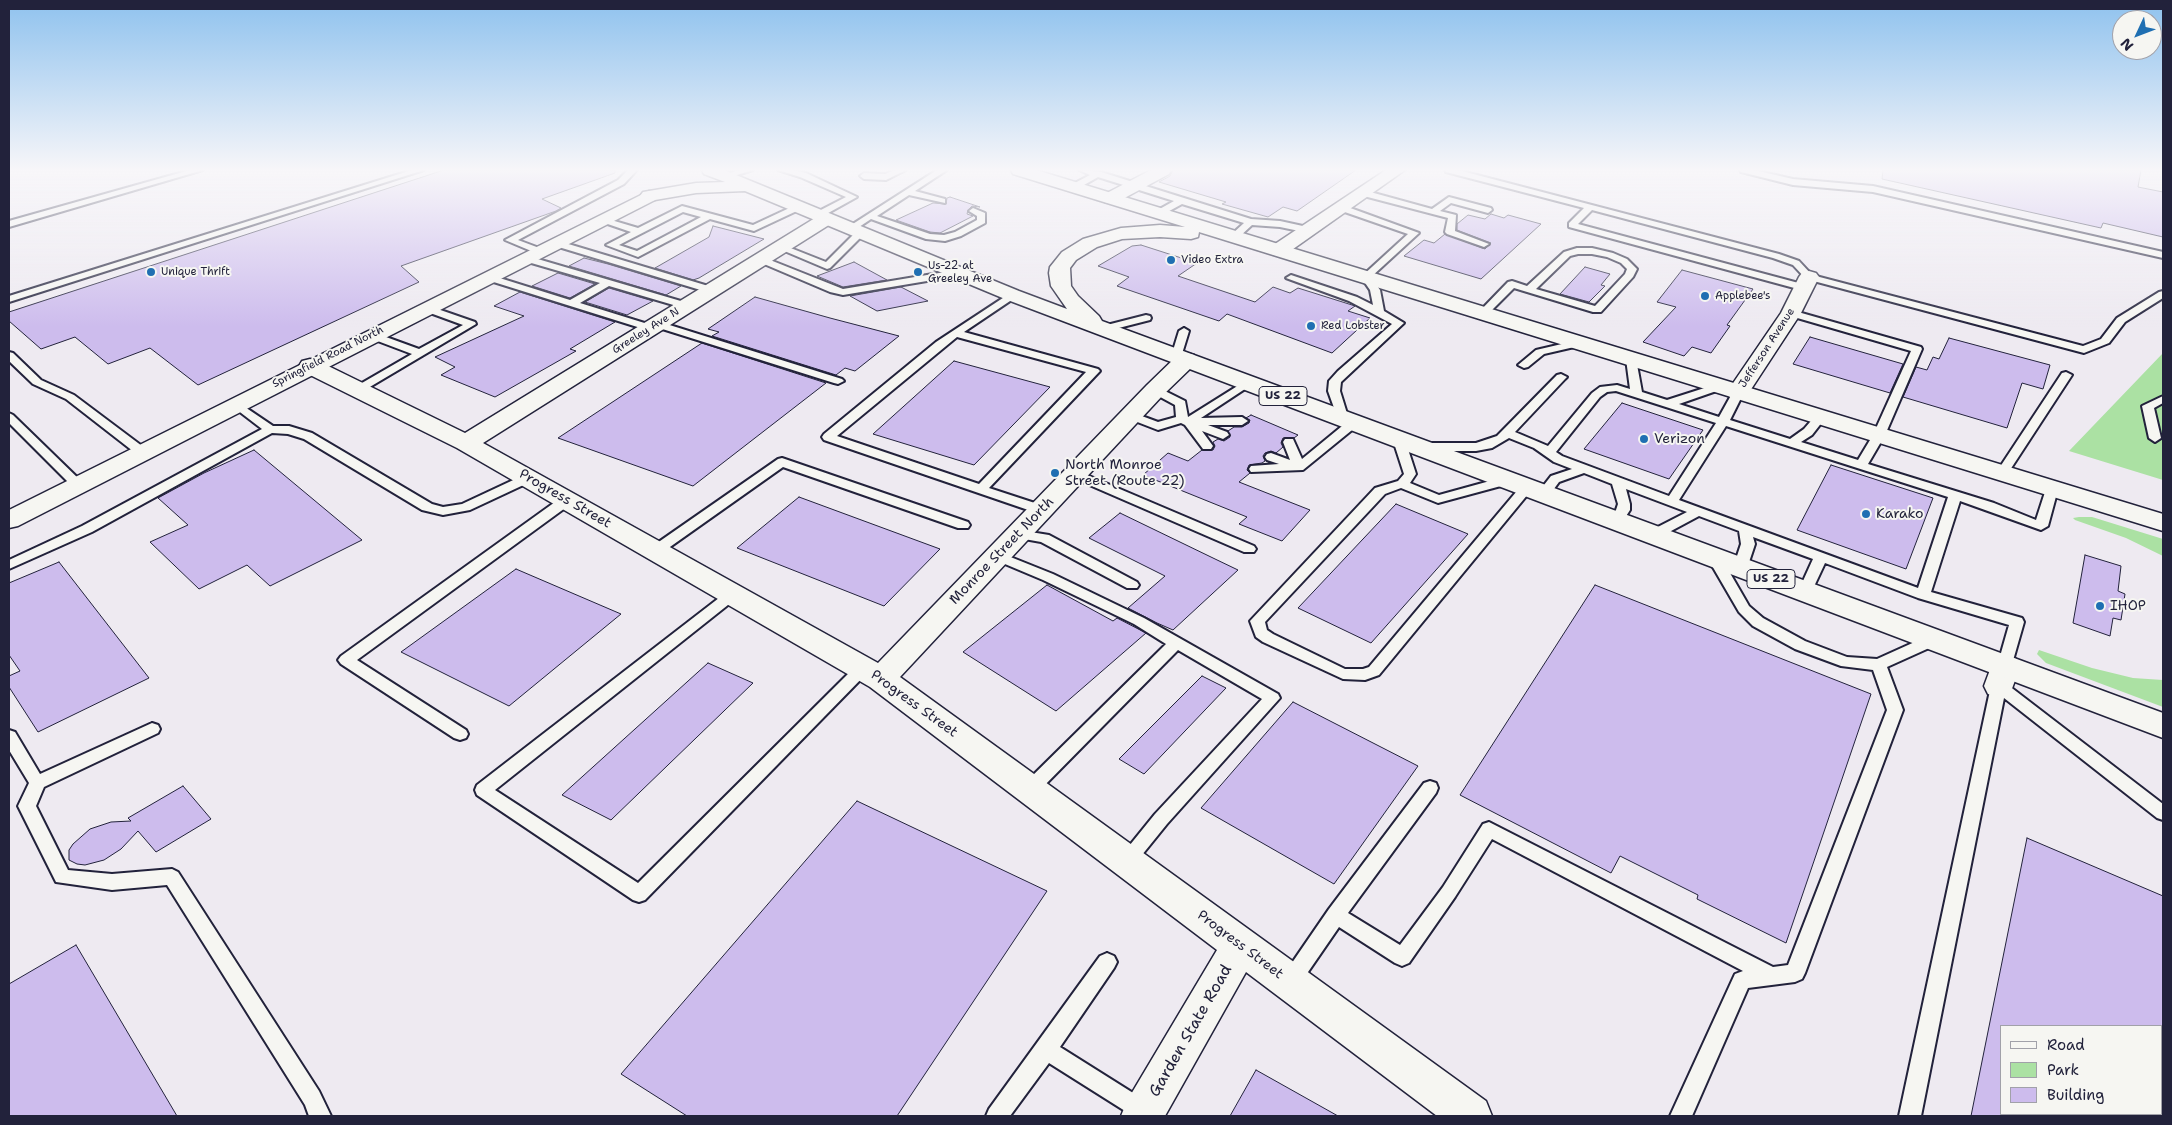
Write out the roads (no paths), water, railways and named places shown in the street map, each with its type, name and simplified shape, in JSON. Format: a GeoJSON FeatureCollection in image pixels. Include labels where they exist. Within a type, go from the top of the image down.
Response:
{"type":"FeatureCollection","features":[{"type":"Feature","properties":{"kind":"main road","name":"Springfield Road North"},"geometry":{"type":"LineString","coordinates":[[9,520],[596,222]]}},
{"type":"Feature","properties":{"kind":"main road","name":"Greeley Ave N"},"geometry":{"type":"LineString","coordinates":[[466,443],[780,247],[814,222]]}},
{"type":"Feature","properties":{"kind":"main road","name":"US 22"},"geometry":{"type":"LineString","coordinates":[[835,222],[1103,330],[1933,640],[2002,676],[2163,726]]}},
{"type":"Feature","properties":{"kind":"main road"},"geometry":{"type":"LineString","coordinates":[[1190,222],[2163,523]]}},
{"type":"Feature","properties":{"kind":"main road"},"geometry":{"type":"LineString","coordinates":[[1279,250],[1320,222]]}},
{"type":"Feature","properties":{"kind":"main road"},"geometry":{"type":"LineString","coordinates":[[1103,330],[1070,300],[1061,286],[1060,267],[1076,251],[1098,240],[1133,233],[1160,231],[1235,236]]}},
{"type":"Feature","properties":{"kind":"main road","name":"Jefferson Avenue"},"geometry":{"type":"LineString","coordinates":[[1730,389],[1791,313],[1806,282]]}},
{"type":"Feature","properties":{"kind":"main road","name":"Monroe Street North"},"geometry":{"type":"LineString","coordinates":[[872,673],[998,556],[1155,390],[1181,358]]}},
{"type":"Feature","properties":{"kind":"main road","name":"Progress Street"},"geometry":{"type":"LineString","coordinates":[[310,366],[466,443],[872,673],[1471,1116]]}},
{"type":"Feature","properties":{"kind":"main road","name":"Garden State Road"},"geometry":{"type":"LineString","coordinates":[[1144,1114],[1240,946]]}},
{"type":"Feature","properties":{"kind":"lane"},"geometry":{"type":"LineString","coordinates":[[9,299],[253,222]]}},
{"type":"Feature","properties":{"kind":"lane"},"geometry":{"type":"LineString","coordinates":[[543,222],[510,240],[539,251],[608,283],[686,306]]}},
{"type":"Feature","properties":{"kind":"lane"},"geometry":{"type":"LineString","coordinates":[[610,222],[639,231]]}},
{"type":"Feature","properties":{"kind":"lane"},"geometry":{"type":"LineString","coordinates":[[656,222],[611,246],[638,254],[697,222]]}},
{"type":"Feature","properties":{"kind":"lane"},"geometry":{"type":"LineString","coordinates":[[733,222],[754,228],[766,222]]}},
{"type":"Feature","properties":{"kind":"lane"},"geometry":{"type":"LineString","coordinates":[[780,247],[827,266],[864,222]]}},
{"type":"Feature","properties":{"kind":"lane"},"geometry":{"type":"LineString","coordinates":[[888,222],[929,237],[945,238],[958,234],[979,222]]}},
{"type":"Feature","properties":{"kind":"lane"},"geometry":{"type":"LineString","coordinates":[[1235,236],[1249,222]]}},
{"type":"Feature","properties":{"kind":"lane"},"geometry":{"type":"LineString","coordinates":[[1258,222],[1280,224],[1309,230]]}},
{"type":"Feature","properties":{"kind":"lane"},"geometry":{"type":"LineString","coordinates":[[1379,312],[1377,294],[1366,277],[1414,232],[1386,222]]}},
{"type":"Feature","properties":{"kind":"lane"},"geometry":{"type":"LineString","coordinates":[[1452,222],[1450,232],[1484,244]]}},
{"type":"Feature","properties":{"kind":"lane"},"geometry":{"type":"LineString","coordinates":[[1574,222],[1572,225],[2084,350],[2105,341],[2120,320],[2163,294]]}},
{"type":"Feature","properties":{"kind":"lane"},"geometry":{"type":"LineString","coordinates":[[1649,222],[1796,263],[1806,282]]}},
{"type":"Feature","properties":{"kind":"lane"},"geometry":{"type":"LineString","coordinates":[[2020,222],[2163,255]]}},
{"type":"Feature","properties":{"kind":"lane"},"geometry":{"type":"LineString","coordinates":[[539,251],[712,290]]}},
{"type":"Feature","properties":{"kind":"lane"},"geometry":{"type":"LineString","coordinates":[[1483,313],[1512,284],[1529,290],[1598,310],[1630,275],[1632,269],[1624,261],[1592,251],[1577,251],[1567,254],[1529,290]]}},
{"type":"Feature","properties":{"kind":"lane"},"geometry":{"type":"LineString","coordinates":[[760,259],[843,292],[958,273]]}},
{"type":"Feature","properties":{"kind":"lane"},"geometry":{"type":"LineString","coordinates":[[487,277],[838,381]]}},
{"type":"Feature","properties":{"kind":"lane"},"geometry":{"type":"LineString","coordinates":[[1255,469],[1299,467],[1348,421],[1334,391],[1335,381],[1399,323],[1343,295],[1291,278]]}},
{"type":"Feature","properties":{"kind":"lane"},"geometry":{"type":"LineString","coordinates":[[572,303],[608,283]]}},
{"type":"Feature","properties":{"kind":"lane"},"geometry":{"type":"LineString","coordinates":[[1012,295],[955,333],[828,437],[1042,510]]}},
{"type":"Feature","properties":{"kind":"lane"},"geometry":{"type":"LineString","coordinates":[[359,389],[471,324],[426,308]]}},
{"type":"Feature","properties":{"kind":"lane"},"geometry":{"type":"LineString","coordinates":[[1791,313],[1917,348],[1879,435],[1861,465]]}},
{"type":"Feature","properties":{"kind":"lane"},"geometry":{"type":"LineString","coordinates":[[1103,330],[1146,318]]}},
{"type":"Feature","properties":{"kind":"lane"},"geometry":{"type":"LineString","coordinates":[[1181,358],[1184,331]]}},
{"type":"Feature","properties":{"kind":"lane"},"geometry":{"type":"LineString","coordinates":[[955,333],[1094,372],[981,489]]}},
{"type":"Feature","properties":{"kind":"lane"},"geometry":{"type":"LineString","coordinates":[[371,336],[419,353]]}},
{"type":"Feature","properties":{"kind":"lane"},"geometry":{"type":"LineString","coordinates":[[1524,365],[1540,352],[1579,342]]}},
{"type":"Feature","properties":{"kind":"lane"},"geometry":{"type":"LineString","coordinates":[[9,355],[37,382],[70,397],[142,452]]}},
{"type":"Feature","properties":{"kind":"lane"},"geometry":{"type":"LineString","coordinates":[[1631,359],[1637,394]]}},
{"type":"Feature","properties":{"kind":"lane"},"geometry":{"type":"LineString","coordinates":[[2002,473],[2066,375]]}},
{"type":"Feature","properties":{"kind":"lane"},"geometry":{"type":"LineString","coordinates":[[1526,487],[1374,671],[1365,675],[1342,674],[1261,633],[1257,621],[1380,491],[1402,484],[1410,474],[1408,443],[1476,447],[1488,445],[1507,434],[1561,377]]}},
{"type":"Feature","properties":{"kind":"lane"},"geometry":{"type":"LineString","coordinates":[[1186,420],[1247,383]]}},
{"type":"Feature","properties":{"kind":"lane"},"geometry":{"type":"LineString","coordinates":[[1549,453],[1596,395],[1604,389],[1617,388],[1955,495],[2041,526],[2052,489]]}},
{"type":"Feature","properties":{"kind":"lane"},"geometry":{"type":"LineString","coordinates":[[1667,404],[1730,389],[1723,421],[1672,501]]}},
{"type":"Feature","properties":{"kind":"lane"},"geometry":{"type":"LineString","coordinates":[[1155,390],[1181,403],[1186,420],[1207,446]]}},
{"type":"Feature","properties":{"kind":"lane"},"geometry":{"type":"LineString","coordinates":[[2154,438],[2148,406],[2163,399]]}},
{"type":"Feature","properties":{"kind":"lane"},"geometry":{"type":"LineString","coordinates":[[236,404],[270,429]]}},
{"type":"Feature","properties":{"kind":"lane"},"geometry":{"type":"LineString","coordinates":[[1130,416],[1158,426],[1186,420],[1242,421]]}},
{"type":"Feature","properties":{"kind":"lane"},"geometry":{"type":"LineString","coordinates":[[9,417],[78,485]]}},
{"type":"Feature","properties":{"kind":"lane"},"geometry":{"type":"LineString","coordinates":[[1792,443],[1808,432],[1820,417]]}},
{"type":"Feature","properties":{"kind":"lane"},"geometry":{"type":"LineString","coordinates":[[1186,420],[1223,435]]}},
{"type":"Feature","properties":{"kind":"lane"},"geometry":{"type":"LineString","coordinates":[[9,565],[87,529],[270,429],[289,430],[308,436],[427,507],[443,511],[466,507],[528,478]]}},
{"type":"Feature","properties":{"kind":"lane"},"geometry":{"type":"LineString","coordinates":[[1507,434],[1538,445],[1558,459],[1583,469],[1923,595],[2017,622],[2002,676],[1910,1116]]}},
{"type":"Feature","properties":{"kind":"lane"},"geometry":{"type":"LineString","coordinates":[[1289,442],[1299,467]]}},
{"type":"Feature","properties":{"kind":"lane"},"geometry":{"type":"LineString","coordinates":[[1271,457],[1299,467]]}},
{"type":"Feature","properties":{"kind":"lane"},"geometry":{"type":"LineString","coordinates":[[655,550],[782,462],[963,525]]}},
{"type":"Feature","properties":{"kind":"lane"},"geometry":{"type":"LineString","coordinates":[[1402,484],[1438,499],[1526,487],[1583,469]]}},
{"type":"Feature","properties":{"kind":"lane"},"geometry":{"type":"LineString","coordinates":[[1075,474],[1249,549]]}},
{"type":"Feature","properties":{"kind":"lane"},"geometry":{"type":"LineString","coordinates":[[1616,521],[1623,510],[1624,504],[1618,482]]}},
{"type":"Feature","properties":{"kind":"lane"},"geometry":{"type":"LineString","coordinates":[[1923,595],[1955,495]]}},
{"type":"Feature","properties":{"kind":"lane"},"geometry":{"type":"LineString","coordinates":[[460,734],[346,660],[567,500]]}},
{"type":"Feature","properties":{"kind":"lane"},"geometry":{"type":"LineString","coordinates":[[1653,534],[1699,511]]}},
{"type":"Feature","properties":{"kind":"lane"},"geometry":{"type":"LineString","coordinates":[[1740,568],[1748,544],[1745,528]]}},
{"type":"Feature","properties":{"kind":"lane"},"geometry":{"type":"LineString","coordinates":[[1018,534],[1044,538],[1132,585]]}},
{"type":"Feature","properties":{"kind":"lane"},"geometry":{"type":"LineString","coordinates":[[998,556],[1048,577],[1139,621],[1272,698],[1161,819],[1127,861]]}},
{"type":"Feature","properties":{"kind":"lane"},"geometry":{"type":"LineString","coordinates":[[1714,557],[1744,609],[1758,622],[1800,645],[1846,662],[1879,665],[1933,640]]}},
{"type":"Feature","properties":{"kind":"lane"},"geometry":{"type":"LineString","coordinates":[[1805,592],[1821,557]]}},
{"type":"Feature","properties":{"kind":"lane"},"geometry":{"type":"LineString","coordinates":[[733,594],[483,790],[639,894],[872,673]]}},
{"type":"Feature","properties":{"kind":"lane"},"geometry":{"type":"LineString","coordinates":[[1030,790],[1176,643]]}},
{"type":"Feature","properties":{"kind":"lane"},"geometry":{"type":"LineString","coordinates":[[1681,1116],[1742,980],[1795,973],[1895,710],[1879,665]]}},
{"type":"Feature","properties":{"kind":"lane"},"geometry":{"type":"LineString","coordinates":[[2002,676],[2163,813]]}},
{"type":"Feature","properties":{"kind":"lane"},"geometry":{"type":"LineString","coordinates":[[152,729],[37,783],[27,806],[62,877],[112,882],[172,877],[312,1098],[320,1116]]}},
{"type":"Feature","properties":{"kind":"lane"},"geometry":{"type":"LineString","coordinates":[[9,736],[37,783]]}},
{"type":"Feature","properties":{"kind":"lane"},"geometry":{"type":"LineString","coordinates":[[1290,982],[1336,915],[1430,788]]}},
{"type":"Feature","properties":{"kind":"lane"},"geometry":{"type":"LineString","coordinates":[[1336,915],[1402,957],[1449,892],[1489,829],[1771,976]]}},
{"type":"Feature","properties":{"kind":"lane"},"geometry":{"type":"LineString","coordinates":[[997,1116],[1046,1050],[1107,962]]}},
{"type":"Feature","properties":{"kind":"lane"},"geometry":{"type":"LineString","coordinates":[[1046,1050],[1144,1114]]}},
{"type":"Feature","properties":{"kind":"place","name":"Video Extra"},"geometry":{"type":"Point","coordinates":[1171,260]}},
{"type":"Feature","properties":{"kind":"place","name":"Unique Thrift"},"geometry":{"type":"Point","coordinates":[151,272]}},
{"type":"Feature","properties":{"kind":"place","name":"Us-22 at Greeley Ave"},"geometry":{"type":"Point","coordinates":[918,272]}},
{"type":"Feature","properties":{"kind":"place","name":"Applebee's"},"geometry":{"type":"Point","coordinates":[1705,296]}},
{"type":"Feature","properties":{"kind":"place","name":"Red Lobster"},"geometry":{"type":"Point","coordinates":[1311,326]}},
{"type":"Feature","properties":{"kind":"place","name":"Verizon"},"geometry":{"type":"Point","coordinates":[1644,439]}},
{"type":"Feature","properties":{"kind":"place","name":"North Monroe Street (Route 22)"},"geometry":{"type":"Point","coordinates":[1055,473]}},
{"type":"Feature","properties":{"kind":"place","name":"Karako"},"geometry":{"type":"Point","coordinates":[1866,514]}},
{"type":"Feature","properties":{"kind":"place","name":"IHOP"},"geometry":{"type":"Point","coordinates":[2100,606]}}]}
